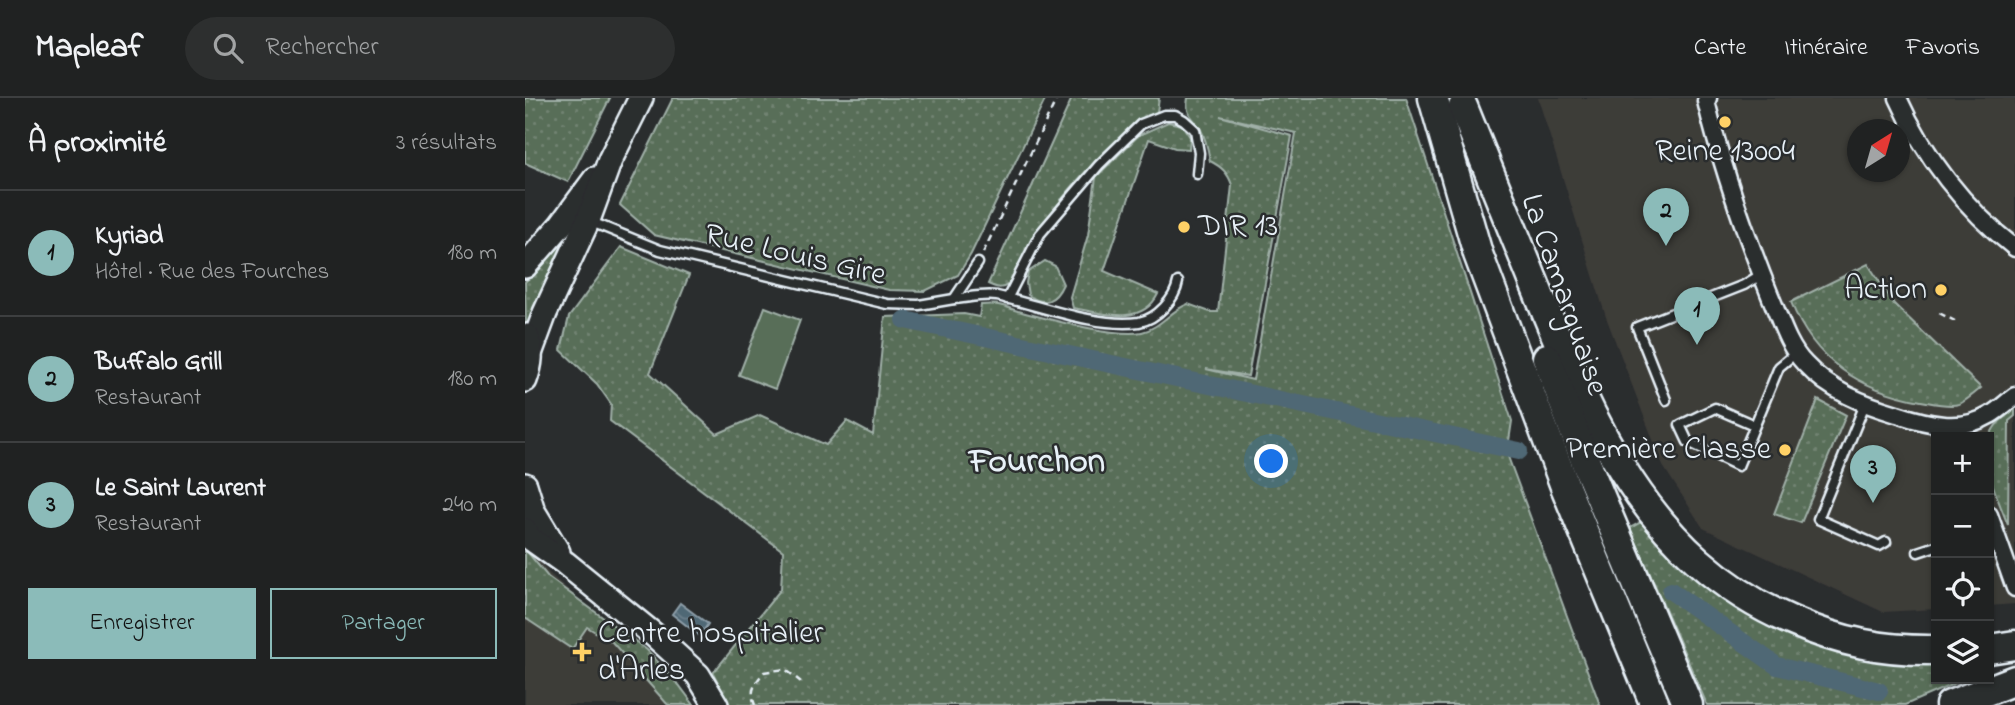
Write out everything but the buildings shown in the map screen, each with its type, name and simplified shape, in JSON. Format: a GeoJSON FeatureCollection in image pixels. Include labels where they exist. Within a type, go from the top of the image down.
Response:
{"type":"FeatureCollection","features":[{"type":"Feature","properties":{"kind":"highway","name":"La Camarguaise"},"geometry":{"type":"LineString","coordinates":[[1433,98],[1478,254],[1566,489],[1655,705]]}},
{"type":"Feature","properties":{"kind":"highway","name":"La Camarguaise"},"geometry":{"type":"LineString","coordinates":[[1462,103],[1521,289],[1586,463],[1688,705]]}},
{"type":"Feature","properties":{"kind":"highway"},"geometry":{"type":"LineString","coordinates":[[1462,103],[1565,359],[1603,438],[1640,497],[1686,552],[1727,586],[1776,615],[1826,636],[1872,647],[1931,650]]}},
{"type":"Feature","properties":{"kind":"highway"},"geometry":{"type":"LineString","coordinates":[[1950,705],[2015,680]]}},
{"type":"Feature","properties":{"kind":"street"},"geometry":{"type":"LineString","coordinates":[[525,380],[531,366],[528,342],[545,313],[588,220],[610,160],[641,98]]}},
{"type":"Feature","properties":{"kind":"street"},"geometry":{"type":"LineString","coordinates":[[1708,98],[1706,101],[1717,143],[1744,232],[1785,332],[1803,362],[1827,383],[1865,404],[1950,432],[1983,418],[2015,396]]}},
{"type":"Feature","properties":{"kind":"street"},"geometry":{"type":"LineString","coordinates":[[1898,98],[1911,126],[1937,167],[1969,206],[2015,248]]}},
{"type":"Feature","properties":{"kind":"street"},"geometry":{"type":"LineString","coordinates":[[525,266],[560,226],[610,160]]}},
{"type":"Feature","properties":{"kind":"street"},"geometry":{"type":"LineString","coordinates":[[1979,432],[1983,418]]}},
{"type":"Feature","properties":{"kind":"street"},"geometry":{"type":"LineString","coordinates":[[525,485],[533,512],[565,563]]}},
{"type":"Feature","properties":{"kind":"street"},"geometry":{"type":"LineString","coordinates":[[1994,528],[2014,581]]}},
{"type":"Feature","properties":{"kind":"street"},"geometry":{"type":"LineString","coordinates":[[525,530],[530,538],[654,635],[698,675],[716,705]]}},
{"type":"Feature","properties":{"kind":"lane"},"geometry":{"type":"LineString","coordinates":[[1007,299],[1040,234],[1099,165],[1141,124],[1164,115],[1175,115],[1184,120],[1195,130],[1199,153],[1197,174]]}},
{"type":"Feature","properties":{"kind":"lane","name":"Rue Louis Gire"},"geometry":{"type":"LineString","coordinates":[[588,220],[660,250],[887,304],[919,305],[993,295],[1115,323],[1142,322],[1161,311],[1176,292],[1178,282]]}},
{"type":"Feature","properties":{"kind":"lane"},"geometry":{"type":"LineString","coordinates":[[954,299],[978,263]]}},
{"type":"Feature","properties":{"kind":"lane"},"geometry":{"type":"LineString","coordinates":[[1666,400],[1637,327],[1744,285],[1762,274]]}},
{"type":"Feature","properties":{"kind":"lane"},"geometry":{"type":"LineString","coordinates":[[1755,425],[1715,408],[1680,425],[1688,442],[1738,466],[1755,425],[1779,367],[1797,352]]}},
{"type":"Feature","properties":{"kind":"lane"},"geometry":{"type":"LineString","coordinates":[[1865,404],[1818,519],[1879,546],[1886,542]]}},
{"type":"Feature","properties":{"kind":"lane"},"geometry":{"type":"LineString","coordinates":[[1918,552],[1931,548]]}},
{"type":"Feature","properties":{"kind":"path"},"geometry":{"type":"LineString","coordinates":[[978,263],[1058,98]]}},
{"type":"Feature","properties":{"kind":"path"},"geometry":{"type":"LineString","coordinates":[[1939,313],[1955,321]]}},
{"type":"Feature","properties":{"kind":"path"},"geometry":{"type":"LineString","coordinates":[[755,705],[752,698],[753,686],[764,672],[785,669],[801,682]]}},
{"type":"Feature","properties":{"kind":"shaded area"},"geometry":{"type":"Polygon","coordinates":[[[1538,98],[2015,98],[2015,604],[1994,606],[1994,432],[1931,432],[1931,609],[1883,612],[1703,528],[1663,466],[1606,317],[1538,98]]]}},
{"type":"Feature","properties":{"kind":"shaded area","name":"Centre hospitalier d'Arles"},"geometry":{"type":"Polygon","coordinates":[[[525,544],[549,573],[673,683],[687,705],[525,705],[525,544]]]}},
{"type":"Feature","properties":{"kind":"green space"},"geometry":{"type":"Polygon","coordinates":[[[525,98],[610,98],[568,182],[525,163],[525,98]]]}},
{"type":"Feature","properties":{"kind":"green space"},"geometry":{"type":"Polygon","coordinates":[[[673,98],[1046,98],[971,254],[958,275],[925,291],[889,290],[654,235],[620,205],[673,98]]]}},
{"type":"Feature","properties":{"kind":"green space"},"geometry":{"type":"Polygon","coordinates":[[[1072,98],[1159,98],[1157,112],[1140,122],[1108,149],[1064,197],[1040,229],[1021,266],[1007,285],[996,287],[988,284],[1072,98]]]}},
{"type":"Feature","properties":{"kind":"green space"},"geometry":{"type":"Polygon","coordinates":[[[1188,98],[1406,98],[1512,421],[1507,454],[1600,705],[730,705],[713,673],[781,589],[783,551],[610,421],[611,404],[597,384],[561,350],[569,317],[621,247],[689,275],[650,373],[717,434],[760,415],[826,445],[847,421],[873,435],[885,317],[964,314],[979,317],[981,305],[992,304],[1080,326],[1130,333],[1148,330],[1188,304],[1218,312],[1232,185],[1224,171],[1210,161],[1204,136],[1187,108],[1188,98]],[[1220,116],[1292,136],[1248,376],[1206,369],[1253,380],[1296,133],[1220,116]]]}},
{"type":"Feature","properties":{"kind":"green space"},"geometry":{"type":"Polygon","coordinates":[[[1168,122],[1182,125],[1190,137],[1189,149],[1175,148],[1149,139],[1104,271],[1158,294],[1142,311],[1131,314],[1108,314],[1073,308],[1070,297],[1088,235],[1096,177],[1139,135],[1168,122]]]}},
{"type":"Feature","properties":{"kind":"green space"},"geometry":{"type":"Polygon","coordinates":[[[564,236],[570,238],[526,328],[525,282],[549,257],[564,236]]]}},
{"type":"Feature","properties":{"kind":"green space"},"geometry":{"type":"Polygon","coordinates":[[[1045,261],[1055,266],[1063,284],[1053,298],[1044,301],[1028,295],[1026,283],[1028,272],[1045,261]]]}},
{"type":"Feature","properties":{"kind":"green space"},"geometry":{"type":"Polygon","coordinates":[[[1868,264],[1894,304],[1981,388],[1955,405],[1899,396],[1878,389],[1842,370],[1812,341],[1791,302],[1868,264]]]}},
{"type":"Feature","properties":{"kind":"green space"},"geometry":{"type":"Polygon","coordinates":[[[765,307],[800,320],[775,389],[739,375],[765,307]]]}},
{"type":"Feature","properties":{"kind":"green space"},"geometry":{"type":"Polygon","coordinates":[[[1818,400],[1846,415],[1801,523],[1774,514],[1818,400]]]}},
{"type":"Feature","properties":{"kind":"green space"},"geometry":{"type":"Polygon","coordinates":[[[2015,409],[2015,416],[2009,421],[2008,525],[1994,490],[1992,432],[2001,420],[2015,409]]]}},
{"type":"Feature","properties":{"kind":"green space"},"geometry":{"type":"Polygon","coordinates":[[[1641,522],[1676,556],[1906,663],[1931,665],[1931,684],[1953,684],[1905,705],[1707,705],[1630,528],[1641,522]]]}},
{"type":"Feature","properties":{"kind":"green space"},"geometry":{"type":"Polygon","coordinates":[[[525,549],[548,577],[647,650],[694,705],[668,705],[612,642],[587,627],[572,649],[525,618],[525,549]]]}},
{"type":"Feature","properties":{"kind":"water"},"geometry":{"type":"Polygon","coordinates":[[[680,603],[708,624],[700,636],[672,614],[680,603]]]}},
{"type":"Feature","properties":{"kind":"waterway"},"geometry":{"type":"LineString","coordinates":[[905,320],[1519,451]]}},
{"type":"Feature","properties":{"kind":"waterway"},"geometry":{"type":"LineString","coordinates":[[1671,591],[1777,666],[1879,691]]}},
{"type":"Feature","properties":{"kind":"place","name":"Reine 13004"},"geometry":{"type":"Point","coordinates":[1725,122]}},
{"type":"Feature","properties":{"kind":"place","name":"DIR 13"},"geometry":{"type":"Point","coordinates":[1184,227]}},
{"type":"Feature","properties":{"kind":"place","name":"Buffalo Grill"},"geometry":{"type":"Point","coordinates":[1666,246]}},
{"type":"Feature","properties":{"kind":"place","name":"Action"},"geometry":{"type":"Point","coordinates":[1941,290]}},
{"type":"Feature","properties":{"kind":"place","name":"Kyriad"},"geometry":{"type":"Point","coordinates":[1697,345]}},
{"type":"Feature","properties":{"kind":"place","name":"Première Classe"},"geometry":{"type":"Point","coordinates":[1785,450]}},
{"type":"Feature","properties":{"kind":"place","name":"Le Saint Laurent"},"geometry":{"type":"Point","coordinates":[1873,503]}},
{"type":"Feature","properties":{"kind":"place","name":"Centre hospitalier d'Arles"},"geometry":{"type":"Point","coordinates":[582,652]}},
{"type":"Feature","properties":{"kind":"district","name":"Fourchon"},"geometry":{"type":"Point","coordinates":[1037,462]}}]}
